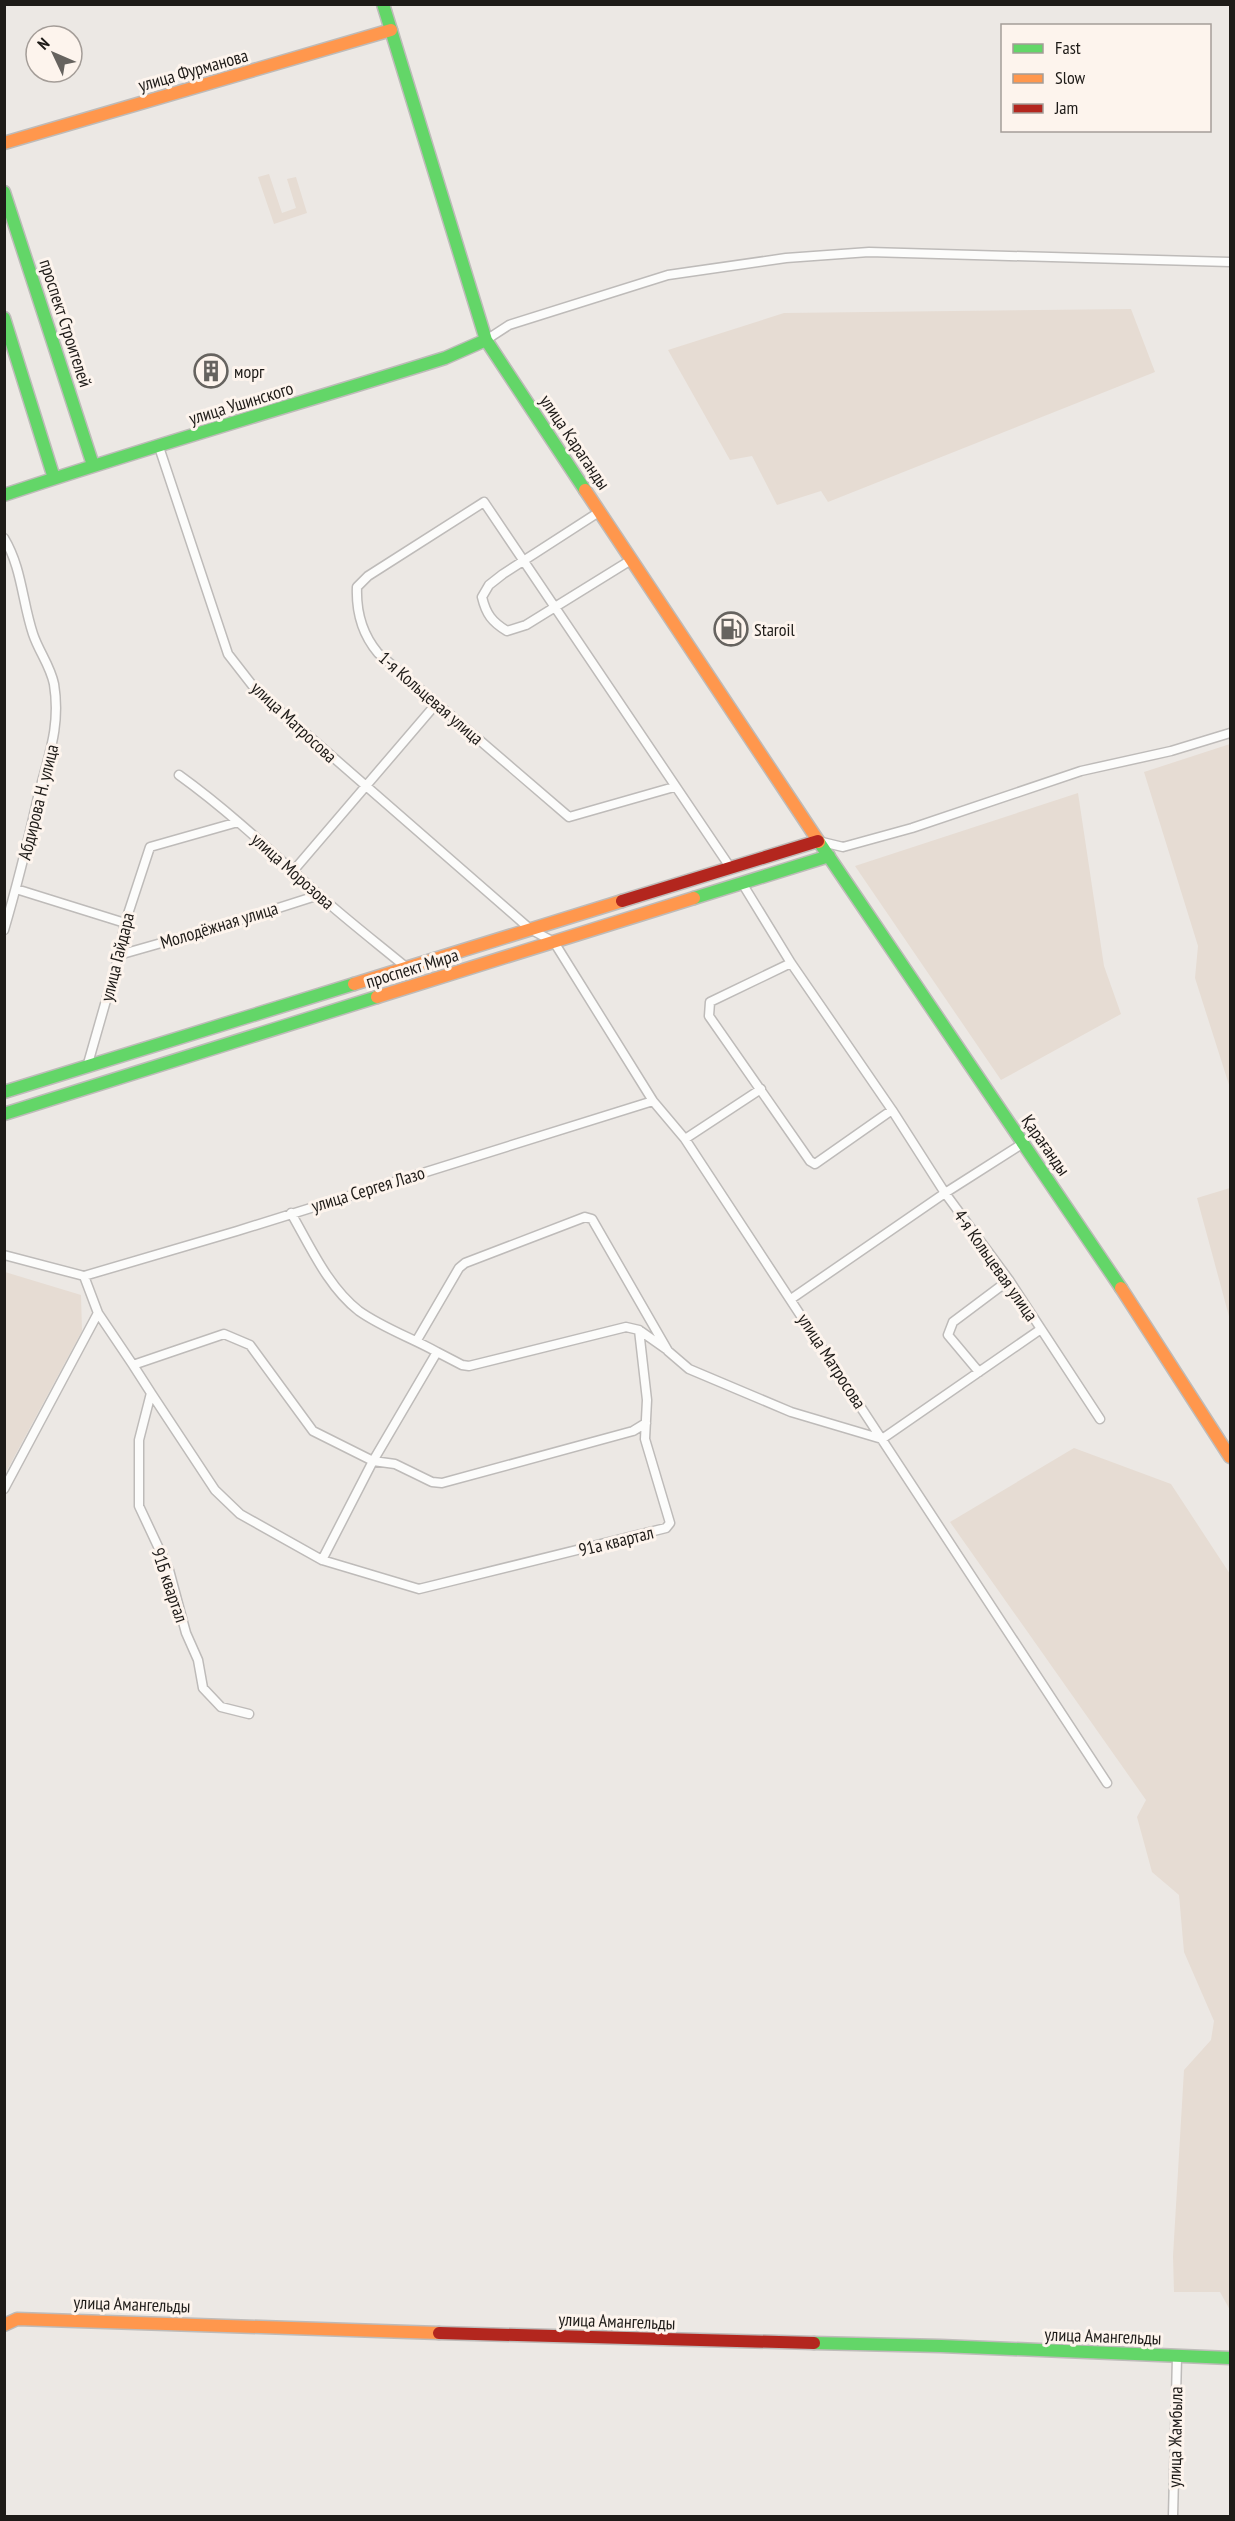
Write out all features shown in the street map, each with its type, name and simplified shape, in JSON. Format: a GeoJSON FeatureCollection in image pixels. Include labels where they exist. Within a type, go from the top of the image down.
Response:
{"type":"FeatureCollection","features":[{"type":"Feature","properties":{"kind":"main road","name":"улица Караганды"},"geometry":{"type":"LineString","coordinates":[[383,4],[486,340],[829,856]]}},
{"type":"Feature","properties":{"kind":"main road","name":"улица Фурманова"},"geometry":{"type":"LineString","coordinates":[[4,143],[391,30]]}},
{"type":"Feature","properties":{"kind":"main road","name":"проспект Строителей"},"geometry":{"type":"LineString","coordinates":[[4,192],[93,465]]}},
{"type":"Feature","properties":{"kind":"main road"},"geometry":{"type":"LineString","coordinates":[[4,318],[54,478]]}},
{"type":"Feature","properties":{"kind":"main road","name":"улица Ушинского"},"geometry":{"type":"LineString","coordinates":[[4,495],[93,465],[159,447],[445,358],[486,340]]}},
{"type":"Feature","properties":{"kind":"main road","name":"проспект Мира"},"geometry":{"type":"LineString","coordinates":[[4,1092],[818,841]]}},
{"type":"Feature","properties":{"kind":"main road","name":"проспект Мира"},"geometry":{"type":"LineString","coordinates":[[4,1114],[829,856]]}},
{"type":"Feature","properties":{"kind":"main road","name":"Қарағанды"},"geometry":{"type":"LineString","coordinates":[[829,856],[1107,1267],[1230,1456]]}},
{"type":"Feature","properties":{"kind":"main road","name":"улица Амангельды"},"geometry":{"type":"LineString","coordinates":[[4,2325],[17,2319],[656,2340],[941,2346],[1230,2358]]}},
{"type":"Feature","properties":{"kind":"street"},"geometry":{"type":"LineString","coordinates":[[486,340],[509,325],[668,275],[786,258],[869,252],[1230,262]]}},
{"type":"Feature","properties":{"kind":"street","name":"улица Матросова"},"geometry":{"type":"LineString","coordinates":[[159,447],[228,654],[256,690],[365,787],[530,930],[554,942],[653,1101],[685,1139],[1107,1783]]}},
{"type":"Feature","properties":{"kind":"street","name":"1-я Кольцевая улица"},"geometry":{"type":"LineString","coordinates":[[674,787],[569,817],[378,653],[366,638],[356,604],[357,587],[368,576],[484,502],[730,867]]}},
{"type":"Feature","properties":{"kind":"street"},"geometry":{"type":"LineString","coordinates":[[599,512],[522,560],[489,585],[483,597],[485,609],[493,623],[507,631],[526,625],[631,560]]}},
{"type":"Feature","properties":{"kind":"street","name":"Абдирова Н. улица"},"geometry":{"type":"LineString","coordinates":[[4,538],[17,562],[33,635],[50,668],[54,687],[55,731],[52,751],[42,779],[4,930]]}},
{"type":"Feature","properties":{"kind":"street"},"geometry":{"type":"LineString","coordinates":[[294,870],[436,704]]}},
{"type":"Feature","properties":{"kind":"street"},"geometry":{"type":"LineString","coordinates":[[829,856],[843,848],[912,828],[1082,771],[1171,751],[1230,733]]}},
{"type":"Feature","properties":{"kind":"street","name":"улица Морозова"},"geometry":{"type":"LineString","coordinates":[[179,775],[208,796],[294,870],[319,895],[407,968]]}},
{"type":"Feature","properties":{"kind":"street","name":"улица Гайдара"},"geometry":{"type":"LineString","coordinates":[[87,1067],[119,955],[124,922],[150,847],[238,822]]}},
{"type":"Feature","properties":{"kind":"street"},"geometry":{"type":"LineString","coordinates":[[818,841],[843,848]]}},
{"type":"Feature","properties":{"kind":"street","name":"4-я Кольцевая улица"},"geometry":{"type":"LineString","coordinates":[[742,883],[791,963],[892,1110],[945,1193],[1009,1280],[1100,1419]]}},
{"type":"Feature","properties":{"kind":"street"},"geometry":{"type":"LineString","coordinates":[[16,889],[124,922]]}},
{"type":"Feature","properties":{"kind":"street","name":"Молодёжная улица"},"geometry":{"type":"LineString","coordinates":[[119,955],[319,895]]}},
{"type":"Feature","properties":{"kind":"street"},"geometry":{"type":"LineString","coordinates":[[791,963],[710,1002],[709,1016],[810,1161],[815,1164],[892,1110]]}},
{"type":"Feature","properties":{"kind":"street"},"geometry":{"type":"LineString","coordinates":[[685,1139],[761,1089]]}},
{"type":"Feature","properties":{"kind":"street","name":"улица Сергея Лазо"},"geometry":{"type":"LineString","coordinates":[[84,1276],[653,1101]]}},
{"type":"Feature","properties":{"kind":"street"},"geometry":{"type":"LineString","coordinates":[[791,1299],[945,1193],[1022,1144]]}},
{"type":"Feature","properties":{"kind":"street"},"geometry":{"type":"LineString","coordinates":[[291,1213],[326,1273],[344,1298],[366,1315],[462,1365],[469,1366],[626,1327],[639,1330],[689,1369],[734,1390],[791,1412],[882,1439],[1041,1329]]}},
{"type":"Feature","properties":{"kind":"street"},"geometry":{"type":"LineString","coordinates":[[417,1340],[459,1268],[465,1263],[585,1217],[592,1219],[668,1351]]}},
{"type":"Feature","properties":{"kind":"street"},"geometry":{"type":"LineString","coordinates":[[4,1256],[84,1276],[98,1313],[215,1490],[240,1514],[322,1560],[373,1461],[437,1352]]}},
{"type":"Feature","properties":{"kind":"street"},"geometry":{"type":"LineString","coordinates":[[979,1372],[948,1335],[949,1328],[953,1322],[1009,1280]]}},
{"type":"Feature","properties":{"kind":"street"},"geometry":{"type":"LineString","coordinates":[[4,1489],[98,1313]]}},
{"type":"Feature","properties":{"kind":"street"},"geometry":{"type":"LineString","coordinates":[[133,1365],[224,1334],[250,1345],[313,1431],[373,1461],[395,1464],[432,1482],[442,1484],[633,1431],[646,1423],[646,1392],[639,1330]]}},
{"type":"Feature","properties":{"kind":"street","name":"91Б квартал"},"geometry":{"type":"LineString","coordinates":[[151,1393],[139,1440],[139,1506],[169,1570],[186,1633],[198,1660],[203,1688],[221,1707],[249,1714]]}},
{"type":"Feature","properties":{"kind":"street","name":"91а квартал"},"geometry":{"type":"LineString","coordinates":[[322,1560],[419,1589],[666,1528],[670,1523],[648,1458],[645,1439],[646,1423]]}},
{"type":"Feature","properties":{"kind":"street","name":"улица Жамбыла"},"geometry":{"type":"LineString","coordinates":[[1173,2517],[1177,2357]]}},
{"type":"Feature","properties":{"kind":"shaded area"},"geometry":{"type":"Polygon","coordinates":[[[269,174],[282,213],[296,208],[287,179],[296,177],[307,213],[274,224],[258,177],[269,174]]]}},
{"type":"Feature","properties":{"kind":"shaded area"},"geometry":{"type":"Polygon","coordinates":[[[1131,309],[1155,372],[828,502],[821,491],[777,505],[752,456],[730,460],[668,350],[784,313],[1131,309]]]}},
{"type":"Feature","properties":{"kind":"shaded area"},"geometry":{"type":"Polygon","coordinates":[[[1230,744],[1230,1088],[1195,978],[1198,946],[1144,772],[1230,744]]]}},
{"type":"Feature","properties":{"kind":"shaded area"},"geometry":{"type":"Polygon","coordinates":[[[1078,793],[1104,966],[1121,1014],[1001,1080],[855,866],[1078,793]]]}},
{"type":"Feature","properties":{"kind":"shaded area"},"geometry":{"type":"Polygon","coordinates":[[[1230,1188],[1230,1320],[1197,1198],[1230,1188]]]}},
{"type":"Feature","properties":{"kind":"shaded area"},"geometry":{"type":"Polygon","coordinates":[[[5,1272],[81,1295],[82,1331],[5,1474],[5,1272]]]}},
{"type":"Feature","properties":{"kind":"shaded area"},"geometry":{"type":"Polygon","coordinates":[[[1074,1448],[1171,1484],[1230,1574],[1230,2310],[1220,2292],[1174,2292],[1173,2256],[1184,2070],[1211,2040],[1214,2021],[1184,1952],[1179,1895],[1152,1872],[1137,1817],[1146,1800],[950,1522],[1074,1448]]]}},
{"type":"Feature","properties":{"kind":"traffic: fast"},"geometry":{"type":"LineString","coordinates":[[383,4],[486,340],[585,490]]}},
{"type":"Feature","properties":{"kind":"traffic: fast"},"geometry":{"type":"LineString","coordinates":[[4,192],[93,465]]}},
{"type":"Feature","properties":{"kind":"traffic: fast"},"geometry":{"type":"LineString","coordinates":[[4,318],[54,478]]}},
{"type":"Feature","properties":{"kind":"traffic: fast"},"geometry":{"type":"LineString","coordinates":[[4,495],[445,358],[486,340]]}},
{"type":"Feature","properties":{"kind":"traffic: fast"},"geometry":{"type":"LineString","coordinates":[[819,842],[1121,1288]]}},
{"type":"Feature","properties":{"kind":"traffic: fast"},"geometry":{"type":"LineString","coordinates":[[694,898],[829,856]]}},
{"type":"Feature","properties":{"kind":"traffic: fast"},"geometry":{"type":"LineString","coordinates":[[4,1092],[354,984]]}},
{"type":"Feature","properties":{"kind":"traffic: fast"},"geometry":{"type":"LineString","coordinates":[[4,1114],[377,997]]}},
{"type":"Feature","properties":{"kind":"traffic: fast"},"geometry":{"type":"LineString","coordinates":[[814,2343],[1230,2358]]}},
{"type":"Feature","properties":{"kind":"traffic: slow"},"geometry":{"type":"LineString","coordinates":[[4,143],[391,30]]}},
{"type":"Feature","properties":{"kind":"traffic: slow"},"geometry":{"type":"LineString","coordinates":[[585,490],[819,842]]}},
{"type":"Feature","properties":{"kind":"traffic: slow"},"geometry":{"type":"LineString","coordinates":[[377,997],[694,898]]}},
{"type":"Feature","properties":{"kind":"traffic: slow"},"geometry":{"type":"LineString","coordinates":[[354,984],[622,901]]}},
{"type":"Feature","properties":{"kind":"traffic: slow"},"geometry":{"type":"LineString","coordinates":[[1121,1288],[1230,1457]]}},
{"type":"Feature","properties":{"kind":"traffic: slow"},"geometry":{"type":"LineString","coordinates":[[4,2325],[17,2319],[439,2333]]}},
{"type":"Feature","properties":{"kind":"traffic: jam"},"geometry":{"type":"LineString","coordinates":[[622,901],[818,841]]}},
{"type":"Feature","properties":{"kind":"traffic: jam"},"geometry":{"type":"LineString","coordinates":[[439,2333],[814,2343]]}},
{"type":"Feature","properties":{"kind":"place","name":"морг"},"geometry":{"type":"Point","coordinates":[211,371]}},
{"type":"Feature","properties":{"kind":"place","name":"Staroil"},"geometry":{"type":"Point","coordinates":[731,629]}}]}
